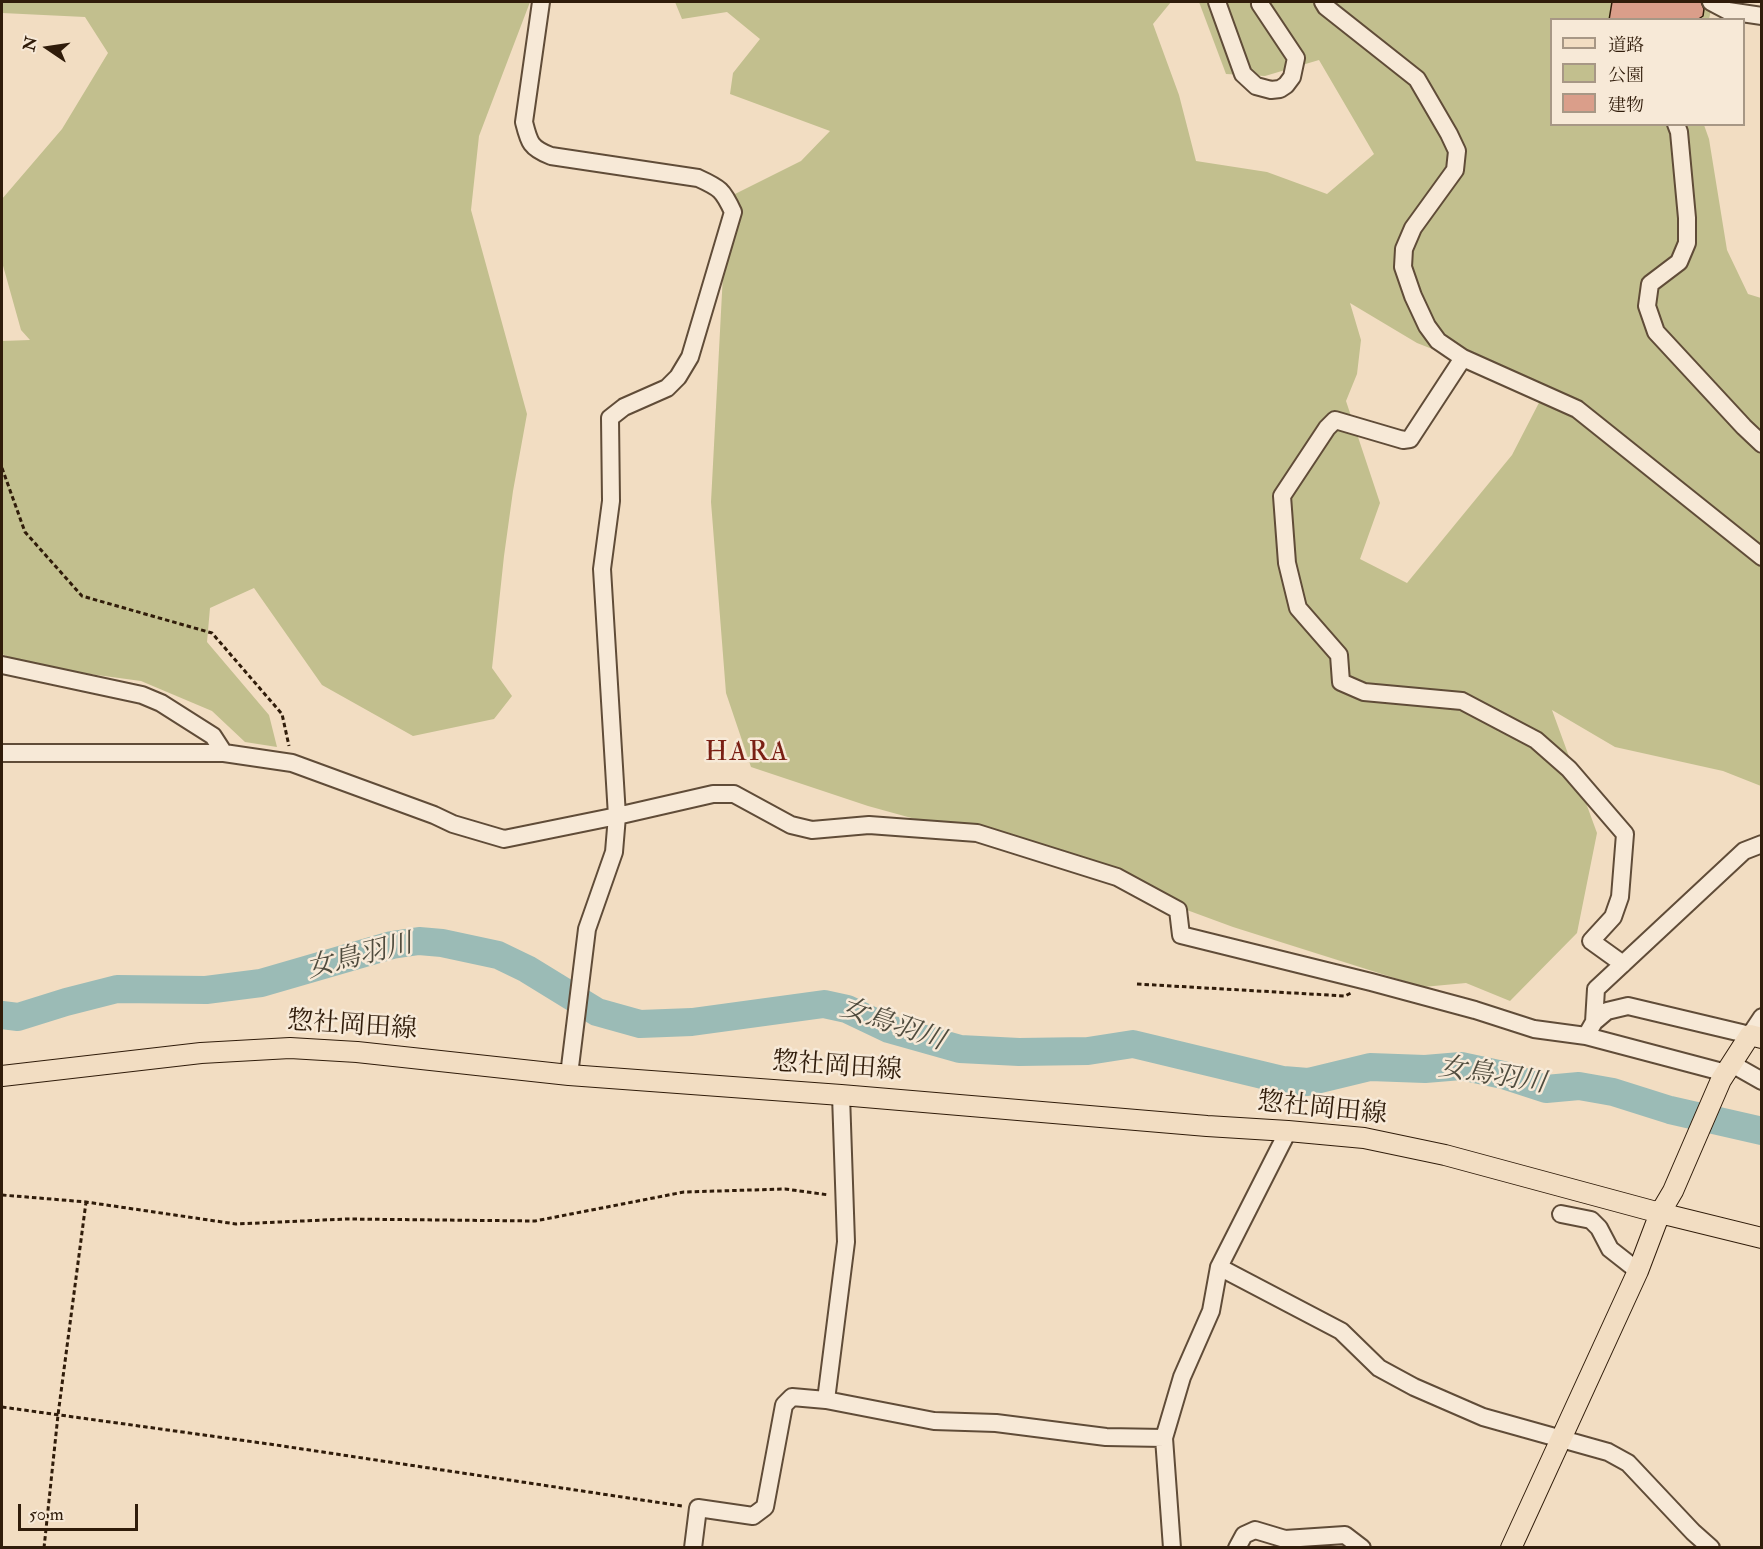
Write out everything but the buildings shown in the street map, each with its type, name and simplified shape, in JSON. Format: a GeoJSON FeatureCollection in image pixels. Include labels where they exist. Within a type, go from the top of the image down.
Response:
{"type":"FeatureCollection","features":[{"type":"Feature","properties":{"kind":"main road"},"geometry":{"type":"LineString","coordinates":[[1511,1548],[1638,1271],[1660,1213],[1673,1191],[1726,1073],[1756,1037]]}},
{"type":"Feature","properties":{"kind":"main road","name":"惣社岡田線"},"geometry":{"type":"LineString","coordinates":[[2,1076],[201,1053],[290,1048],[569,1067],[841,1095],[1288,1131],[1364,1138],[1445,1155],[1761,1238]]}},
{"type":"Feature","properties":{"kind":"street"},"geometry":{"type":"LineString","coordinates":[[541,2],[524,122],[528,141],[537,151],[551,156],[698,178],[714,185],[724,194],[733,212],[690,357],[678,377],[667,388],[624,407],[610,418],[611,501],[602,569],[617,816],[614,852],[587,929],[569,1067]]}},
{"type":"Feature","properties":{"kind":"street"},"geometry":{"type":"LineString","coordinates":[[1217,2],[1243,74],[1256,86],[1271,90],[1280,89],[1292,77],[1296,58],[1260,4],[1261,2]]}},
{"type":"Feature","properties":{"kind":"street"},"geometry":{"type":"LineString","coordinates":[[1323,2],[1326,7],[1417,79],[1457,152],[1455,170],[1413,228],[1404,249],[1403,267],[1413,296],[1427,326],[1438,341],[1463,358],[1576,409],[1761,557]]}},
{"type":"Feature","properties":{"kind":"street"},"geometry":{"type":"LineString","coordinates":[[1712,2],[1728,12],[1761,16]]}},
{"type":"Feature","properties":{"kind":"street"},"geometry":{"type":"LineString","coordinates":[[1717,18],[1728,12]]}},
{"type":"Feature","properties":{"kind":"street"},"geometry":{"type":"LineString","coordinates":[[1677,126],[1688,243],[1678,262],[1650,284],[1647,306],[1656,332],[1761,444]]}},
{"type":"Feature","properties":{"kind":"street"},"geometry":{"type":"LineString","coordinates":[[1463,358],[1410,439],[1403,440],[1335,420],[1327,428],[1282,496],[1287,563],[1298,608],[1339,655],[1341,682],[1364,692],[1462,701],[1536,740],[1569,769],[1625,834],[1620,897],[1613,917],[1591,941],[1623,964]]}},
{"type":"Feature","properties":{"kind":"street"},"geometry":{"type":"LineString","coordinates":[[2,665],[142,695],[160,703],[213,736],[224,753]]}},
{"type":"Feature","properties":{"kind":"street"},"geometry":{"type":"LineString","coordinates":[[2,753],[224,753],[292,763],[434,814],[453,824],[504,838],[713,794],[734,794],[791,825],[812,830],[869,825],[977,833],[1118,877],[1178,910],[1181,935],[1371,982],[1475,1010],[1534,1029],[1590,1029],[1726,1073],[1761,1081]]}},
{"type":"Feature","properties":{"kind":"street"},"geometry":{"type":"LineString","coordinates":[[1590,1029],[1596,989],[1744,850],[1761,844]]}},
{"type":"Feature","properties":{"kind":"street"},"geometry":{"type":"LineString","coordinates":[[1590,1029],[1607,1011],[1628,1006],[1756,1037],[1761,1017]]}},
{"type":"Feature","properties":{"kind":"street"},"geometry":{"type":"LineString","coordinates":[[826,1400],[846,1242],[841,1095]]}},
{"type":"Feature","properties":{"kind":"street"},"geometry":{"type":"LineString","coordinates":[[1172,1548],[1164,1438],[1182,1377],[1211,1311],[1219,1267],[1288,1131]]}},
{"type":"Feature","properties":{"kind":"street"},"geometry":{"type":"LineString","coordinates":[[1560,1214],[1591,1220],[1599,1228],[1610,1249],[1638,1271]]}},
{"type":"Feature","properties":{"kind":"street"},"geometry":{"type":"LineString","coordinates":[[1219,1267],[1341,1331],[1379,1368],[1414,1387],[1483,1417],[1608,1452],[1628,1463],[1711,1548]]}},
{"type":"Feature","properties":{"kind":"street"},"geometry":{"type":"LineString","coordinates":[[693,1548],[698,1508],[753,1516],[765,1507],[784,1405],[792,1397],[826,1400],[934,1420],[996,1423],[1106,1437],[1164,1438]]}},
{"type":"Feature","properties":{"kind":"street"},"geometry":{"type":"LineString","coordinates":[[1238,1548],[1244,1535],[1255,1530],[1285,1539],[1345,1535],[1362,1548]]}},
{"type":"Feature","properties":{"kind":"path"},"geometry":{"type":"LineString","coordinates":[[2,468],[25,532],[82,596],[212,633],[282,714],[292,763]]}},
{"type":"Feature","properties":{"kind":"path"},"geometry":{"type":"LineString","coordinates":[[1137,984],[1345,996],[1371,982]]}},
{"type":"Feature","properties":{"kind":"path"},"geometry":{"type":"LineString","coordinates":[[2,1195],[86,1202],[237,1224],[357,1219],[535,1221],[684,1192],[785,1189],[844,1197]]}},
{"type":"Feature","properties":{"kind":"path"},"geometry":{"type":"LineString","coordinates":[[44,1548],[58,1415],[86,1202]]}},
{"type":"Feature","properties":{"kind":"path"},"geometry":{"type":"LineString","coordinates":[[2,1407],[698,1508]]}},
{"type":"Feature","properties":{"kind":"green space"},"geometry":{"type":"Polygon","coordinates":[[[2,2],[530,2],[479,136],[471,210],[527,414],[504,556],[492,668],[512,696],[494,719],[413,736],[322,685],[254,588],[210,608],[207,642],[269,715],[277,747],[245,742],[212,711],[141,681],[31,666],[2,654],[2,341],[30,340],[21,330],[2,262],[2,199],[62,129],[108,53],[85,17],[2,13],[2,2]]]}},
{"type":"Feature","properties":{"kind":"green space"},"geometry":{"type":"Polygon","coordinates":[[[675,2],[1171,2],[1153,24],[1179,95],[1196,161],[1267,172],[1327,194],[1374,154],[1319,60],[1265,76],[1226,74],[1199,2],[1713,2],[1709,18],[1550,18],[1550,126],[1704,126],[1709,139],[1727,250],[1748,294],[1761,298],[1761,786],[1723,771],[1615,747],[1552,710],[1597,833],[1577,933],[1510,1001],[1466,983],[1423,987],[1233,927],[1013,846],[868,806],[751,767],[726,693],[711,502],[727,198],[801,161],[830,131],[730,94],[733,73],[760,39],[727,12],[682,19],[675,2]],[[1350,303],[1361,340],[1357,374],[1346,401],[1380,503],[1360,559],[1407,583],[1512,455],[1544,393],[1417,343],[1350,303]]]}},
{"type":"Feature","properties":{"kind":"waterway","name":"女鳥羽川"},"geometry":{"type":"LineString","coordinates":[[2,1015],[18,1017],[117,989],[206,990],[261,983],[392,945],[419,941],[442,943],[498,955],[527,969],[597,1012],[640,1024],[692,1022],[824,1004],[847,1009],[889,1029],[960,1049],[1019,1052],[1088,1051],[1133,1044],[1283,1080],[1308,1082],[1370,1067],[1425,1069],[1461,1066],[1503,1075],[1546,1089],[1579,1086],[1613,1092],[1670,1110],[1762,1131]]}},
{"type":"Feature","properties":{"kind":"district","name":"HARA"},"geometry":{"type":"Point","coordinates":[747,754]}}]}
